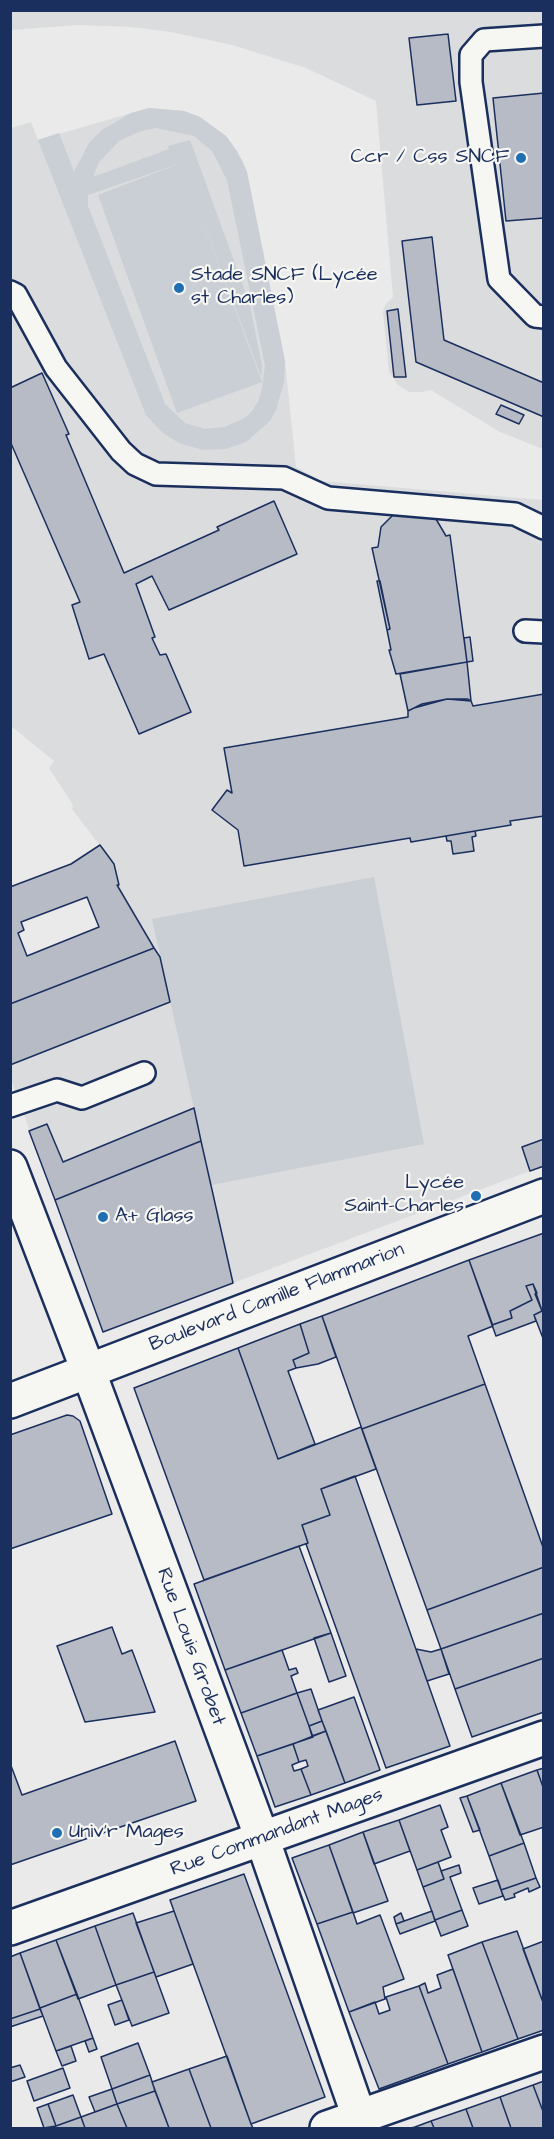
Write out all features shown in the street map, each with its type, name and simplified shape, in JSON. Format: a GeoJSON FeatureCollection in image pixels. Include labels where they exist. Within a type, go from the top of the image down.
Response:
{"type":"FeatureCollection","features":[{"type":"Feature","properties":{"kind":"street","name":"Rue Louis Grobet"},"geometry":{"type":"LineString","coordinates":[[10,1167],[262,1838],[361,2123]]}},
{"type":"Feature","properties":{"kind":"street","name":"Boulevard Camille Flammarion"},"geometry":{"type":"LineString","coordinates":[[10,1401],[543,1196]]}},
{"type":"Feature","properties":{"kind":"street","name":"Rue Commandant Mages"},"geometry":{"type":"LineString","coordinates":[[10,1928],[543,1738]]}},
{"type":"Feature","properties":{"kind":"street"},"geometry":{"type":"LineString","coordinates":[[327,2128],[361,2123],[543,2052]]}},
{"type":"Feature","properties":{"kind":"lane"},"geometry":{"type":"LineString","coordinates":[[543,36],[484,40],[471,55],[471,82],[498,279],[535,316],[543,317]]}},
{"type":"Feature","properties":{"kind":"lane"},"geometry":{"type":"LineString","coordinates":[[10,292],[16,295],[56,368],[121,451],[135,464],[156,474],[284,478],[328,498],[516,514],[543,528]]}},
{"type":"Feature","properties":{"kind":"lane"},"geometry":{"type":"LineString","coordinates":[[10,1106],[57,1090],[82,1098],[144,1073]]}},
{"type":"Feature","properties":{"kind":"shaded area"},"geometry":{"type":"Polygon","coordinates":[[[10,11],[543,11],[543,449],[500,432],[431,390],[409,392],[398,385],[389,372],[383,312],[385,305],[393,297],[376,101],[306,68],[232,45],[171,32],[131,27],[79,25],[11,30],[10,11]]]}},
{"type":"Feature","properties":{"kind":"shaded area"},"geometry":{"type":"Polygon","coordinates":[[[149,108],[184,111],[200,117],[226,136],[243,161],[285,361],[296,467],[322,481],[543,500],[543,1166],[233,1283],[201,1141],[55,1200],[11,1079],[11,1004],[153,947],[117,885],[119,884],[114,864],[72,809],[73,805],[49,768],[54,761],[11,726],[11,128],[31,122],[38,140],[149,108]]]}},
{"type":"Feature","properties":{"kind":"shaded area"},"geometry":{"type":"Polygon","coordinates":[[[149,108],[184,111],[200,117],[226,136],[237,151],[247,172],[285,361],[284,382],[276,410],[270,421],[246,442],[226,449],[203,450],[179,443],[163,433],[146,415],[38,140],[59,133],[74,172],[89,143],[102,130],[131,113],[149,108]],[[156,128],[141,131],[119,141],[99,162],[93,177],[169,149],[168,146],[190,140],[250,305],[262,366],[261,376],[189,185],[262,382],[177,413],[98,195],[181,163],[88,195],[88,206],[165,404],[185,423],[205,429],[224,427],[245,418],[252,411],[262,389],[265,365],[227,180],[212,151],[194,136],[156,128]]]}},
{"type":"Feature","properties":{"kind":"shaded area"},"geometry":{"type":"Polygon","coordinates":[[[374,877],[424,1144],[211,1185],[152,919],[374,877]]]}},
{"type":"Feature","properties":{"kind":"building"},"geometry":{"type":"Polygon","coordinates":[[[448,34],[456,101],[417,105],[409,38],[448,34]]]}},
{"type":"Feature","properties":{"kind":"building","name":"Ccr / Css SNCF"},"geometry":{"type":"Polygon","coordinates":[[[544,93],[544,218],[506,221],[493,98],[544,93]]]}},
{"type":"Feature","properties":{"kind":"building"},"geometry":{"type":"Polygon","coordinates":[[[432,237],[444,340],[544,383],[544,417],[416,362],[402,241],[432,237]]]}},
{"type":"Feature","properties":{"kind":"building"},"geometry":{"type":"Polygon","coordinates":[[[398,309],[406,377],[394,377],[387,311],[398,309]]]}},
{"type":"Feature","properties":{"kind":"building"},"geometry":{"type":"Polygon","coordinates":[[[42,373],[69,434],[66,435],[124,573],[219,530],[217,527],[274,501],[297,554],[169,610],[152,576],[136,584],[155,637],[152,638],[160,655],[166,654],[191,712],[139,734],[104,654],[89,659],[72,605],[80,602],[10,441],[10,388],[42,373]]]}},
{"type":"Feature","properties":{"kind":"building"},"geometry":{"type":"Polygon","coordinates":[[[501,405],[524,415],[519,424],[496,414],[501,405]]]}},
{"type":"Feature","properties":{"kind":"building"},"geometry":{"type":"Polygon","coordinates":[[[418,509],[436,519],[446,536],[450,535],[467,662],[396,674],[389,650],[391,650],[387,630],[390,629],[372,548],[378,547],[381,527],[396,512],[418,509]]]}},
{"type":"Feature","properties":{"kind":"building"},"geometry":{"type":"Polygon","coordinates":[[[377,581],[380,581],[390,629],[387,630],[377,581]]]}},
{"type":"Feature","properties":{"kind":"building"},"geometry":{"type":"Polygon","coordinates":[[[470,637],[473,661],[467,662],[464,638],[470,637]]]}},
{"type":"Feature","properties":{"kind":"building"},"geometry":{"type":"Polygon","coordinates":[[[467,662],[471,701],[447,699],[422,704],[408,711],[400,674],[467,662]]]}},
{"type":"Feature","properties":{"kind":"building"},"geometry":{"type":"Polygon","coordinates":[[[544,694],[544,816],[510,821],[511,825],[411,842],[410,838],[244,866],[238,830],[212,810],[227,790],[232,793],[224,748],[408,717],[408,711],[414,708],[447,699],[468,699],[473,706],[544,694]]]}},
{"type":"Feature","properties":{"kind":"building"},"geometry":{"type":"Polygon","coordinates":[[[475,831],[476,836],[472,837],[474,851],[453,854],[451,841],[447,841],[446,836],[475,831]]]}},
{"type":"Feature","properties":{"kind":"building"},"geometry":{"type":"Polygon","coordinates":[[[100,845],[114,864],[119,885],[117,885],[154,948],[10,1004],[10,887],[71,864],[100,845]],[[87,897],[21,922],[24,930],[18,933],[27,956],[99,927],[87,897]]]}},
{"type":"Feature","properties":{"kind":"building"},"geometry":{"type":"Polygon","coordinates":[[[154,948],[160,957],[170,1002],[10,1065],[10,1004],[154,948]]]}},
{"type":"Feature","properties":{"kind":"building"},"geometry":{"type":"Polygon","coordinates":[[[194,1108],[201,1141],[55,1200],[29,1131],[47,1124],[63,1162],[194,1108]]]}},
{"type":"Feature","properties":{"kind":"building"},"geometry":{"type":"Polygon","coordinates":[[[544,1139],[544,1166],[530,1171],[522,1147],[544,1139]]]}},
{"type":"Feature","properties":{"kind":"building"},"geometry":{"type":"Polygon","coordinates":[[[201,1141],[233,1283],[103,1332],[55,1200],[201,1141]]]}},
{"type":"Feature","properties":{"kind":"building"},"geometry":{"type":"Polygon","coordinates":[[[544,1233],[544,1311],[535,1294],[537,1293],[533,1284],[526,1286],[532,1300],[510,1311],[512,1318],[492,1325],[469,1260],[544,1233]]]}},
{"type":"Feature","properties":{"kind":"building"},"geometry":{"type":"Polygon","coordinates":[[[469,1260],[493,1326],[468,1336],[485,1384],[362,1429],[322,1316],[469,1260]]]}},
{"type":"Feature","properties":{"kind":"building"},"geometry":{"type":"Polygon","coordinates":[[[533,1284],[542,1311],[534,1315],[536,1321],[496,1336],[492,1325],[512,1318],[510,1311],[532,1300],[526,1286],[533,1284]]]}},
{"type":"Feature","properties":{"kind":"building"},"geometry":{"type":"Polygon","coordinates":[[[544,1311],[544,1341],[534,1315],[544,1311]]]}},
{"type":"Feature","properties":{"kind":"building"},"geometry":{"type":"Polygon","coordinates":[[[322,1316],[336,1357],[318,1364],[296,1368],[293,1360],[309,1353],[300,1324],[322,1316]]]}},
{"type":"Feature","properties":{"kind":"building"},"geometry":{"type":"Polygon","coordinates":[[[300,1324],[309,1353],[293,1360],[296,1368],[288,1371],[315,1444],[278,1459],[238,1348],[300,1324]]]}},
{"type":"Feature","properties":{"kind":"building"},"geometry":{"type":"Polygon","coordinates":[[[238,1348],[278,1459],[361,1427],[376,1469],[321,1489],[330,1515],[302,1525],[308,1543],[204,1580],[134,1388],[238,1348]]]}},
{"type":"Feature","properties":{"kind":"building"},"geometry":{"type":"Polygon","coordinates":[[[485,1384],[544,1550],[544,1567],[427,1610],[362,1429],[485,1384]]]}},
{"type":"Feature","properties":{"kind":"building"},"geometry":{"type":"Polygon","coordinates":[[[67,1415],[80,1421],[112,1514],[10,1549],[10,1435],[67,1415]]]}},
{"type":"Feature","properties":{"kind":"building"},"geometry":{"type":"Polygon","coordinates":[[[355,1476],[450,1746],[386,1768],[306,1544],[308,1543],[302,1525],[330,1515],[321,1489],[355,1476]]]}},
{"type":"Feature","properties":{"kind":"building"},"geometry":{"type":"Polygon","coordinates":[[[299,1546],[331,1633],[225,1670],[194,1584],[299,1546]]]}},
{"type":"Feature","properties":{"kind":"building"},"geometry":{"type":"Polygon","coordinates":[[[544,1567],[544,1613],[441,1649],[427,1610],[544,1567]]]}},
{"type":"Feature","properties":{"kind":"building"},"geometry":{"type":"Polygon","coordinates":[[[544,1613],[544,1658],[455,1689],[441,1649],[544,1613]]]}},
{"type":"Feature","properties":{"kind":"building"},"geometry":{"type":"Polygon","coordinates":[[[112,1627],[122,1654],[132,1650],[155,1712],[85,1722],[57,1646],[112,1627]]]}},
{"type":"Feature","properties":{"kind":"building"},"geometry":{"type":"Polygon","coordinates":[[[331,1633],[346,1676],[329,1682],[314,1638],[331,1633]]]}},
{"type":"Feature","properties":{"kind":"building"},"geometry":{"type":"Polygon","coordinates":[[[416,1649],[431,1652],[441,1649],[449,1674],[427,1681],[416,1649]]]}},
{"type":"Feature","properties":{"kind":"building"},"geometry":{"type":"Polygon","coordinates":[[[282,1650],[289,1670],[296,1668],[298,1673],[291,1676],[297,1693],[241,1713],[225,1670],[282,1650]]]}},
{"type":"Feature","properties":{"kind":"building"},"geometry":{"type":"Polygon","coordinates":[[[544,1658],[544,1712],[472,1737],[455,1689],[544,1658]]]}},
{"type":"Feature","properties":{"kind":"building"},"geometry":{"type":"Polygon","coordinates":[[[311,1689],[322,1721],[309,1726],[297,1693],[311,1689]]]}},
{"type":"Feature","properties":{"kind":"building"},"geometry":{"type":"Polygon","coordinates":[[[297,1693],[313,1737],[257,1756],[241,1713],[297,1693]]]}},
{"type":"Feature","properties":{"kind":"building"},"geometry":{"type":"Polygon","coordinates":[[[354,1697],[380,1770],[345,1783],[318,1710],[354,1697]]]}},
{"type":"Feature","properties":{"kind":"building"},"geometry":{"type":"Polygon","coordinates":[[[322,1721],[326,1731],[312,1736],[309,1726],[322,1721]]]}},
{"type":"Feature","properties":{"kind":"building"},"geometry":{"type":"Polygon","coordinates":[[[326,1731],[345,1783],[311,1795],[301,1769],[308,1766],[306,1760],[299,1762],[293,1744],[326,1731]]]}},
{"type":"Feature","properties":{"kind":"building","name":"Univ'r Mages"},"geometry":{"type":"Polygon","coordinates":[[[175,1741],[196,1801],[10,1865],[10,1763],[22,1795],[175,1741]]]}},
{"type":"Feature","properties":{"kind":"building"},"geometry":{"type":"Polygon","coordinates":[[[293,1744],[299,1762],[292,1765],[294,1771],[301,1769],[311,1795],[275,1807],[257,1756],[293,1744]]]}},
{"type":"Feature","properties":{"kind":"building"},"geometry":{"type":"Polygon","coordinates":[[[544,1768],[544,1790],[537,1770],[544,1768]]]}},
{"type":"Feature","properties":{"kind":"building"},"geometry":{"type":"Polygon","coordinates":[[[537,1770],[544,1790],[544,1827],[520,1835],[501,1783],[537,1770]]]}},
{"type":"Feature","properties":{"kind":"building"},"geometry":{"type":"Polygon","coordinates":[[[501,1783],[524,1843],[489,1856],[467,1796],[501,1783]]]}},
{"type":"Feature","properties":{"kind":"building"},"geometry":{"type":"Polygon","coordinates":[[[467,1796],[480,1830],[473,1832],[460,1798],[467,1796]]]}},
{"type":"Feature","properties":{"kind":"building"},"geometry":{"type":"Polygon","coordinates":[[[440,1805],[448,1827],[441,1830],[451,1857],[417,1870],[399,1820],[440,1805]]]}},
{"type":"Feature","properties":{"kind":"building"},"geometry":{"type":"Polygon","coordinates":[[[399,1820],[410,1851],[374,1864],[363,1832],[399,1820]]]}},
{"type":"Feature","properties":{"kind":"building"},"geometry":{"type":"Polygon","coordinates":[[[363,1832],[388,1901],[353,1913],[329,1845],[363,1832]]]}},
{"type":"Feature","properties":{"kind":"building"},"geometry":{"type":"Polygon","coordinates":[[[524,1843],[536,1878],[501,1890],[489,1856],[524,1843]]]}},
{"type":"Feature","properties":{"kind":"building"},"geometry":{"type":"Polygon","coordinates":[[[329,1845],[353,1912],[317,1924],[292,1858],[329,1845]]]}},
{"type":"Feature","properties":{"kind":"building"},"geometry":{"type":"Polygon","coordinates":[[[438,1862],[444,1879],[423,1887],[417,1870],[438,1862]]]}},
{"type":"Feature","properties":{"kind":"building"},"geometry":{"type":"Polygon","coordinates":[[[459,1865],[461,1873],[450,1877],[462,1910],[435,1920],[423,1887],[444,1879],[441,1871],[459,1865]]]}},
{"type":"Feature","properties":{"kind":"building"},"geometry":{"type":"Polygon","coordinates":[[[244,1874],[325,2097],[251,2124],[170,1900],[244,1874]]]}},
{"type":"Feature","properties":{"kind":"building"},"geometry":{"type":"Polygon","coordinates":[[[536,1878],[540,1887],[529,1892],[528,1888],[514,1894],[515,1897],[505,1900],[501,1890],[536,1878]]]}},
{"type":"Feature","properties":{"kind":"building"},"geometry":{"type":"Polygon","coordinates":[[[498,1880],[503,1896],[479,1904],[473,1888],[498,1880]]]}},
{"type":"Feature","properties":{"kind":"building"},"geometry":{"type":"Polygon","coordinates":[[[462,1910],[468,1926],[441,1936],[435,1920],[462,1910]]]}},
{"type":"Feature","properties":{"kind":"building"},"geometry":{"type":"Polygon","coordinates":[[[174,1911],[193,1964],[156,1977],[136,1923],[174,1911]]]}},
{"type":"Feature","properties":{"kind":"building"},"geometry":{"type":"Polygon","coordinates":[[[432,1911],[435,1921],[400,1934],[396,1924],[432,1911]]]}},
{"type":"Feature","properties":{"kind":"building"},"geometry":{"type":"Polygon","coordinates":[[[353,1912],[357,1924],[380,1915],[404,1979],[383,1987],[385,1999],[349,2012],[317,1924],[353,1912]]]}},
{"type":"Feature","properties":{"kind":"building"},"geometry":{"type":"Polygon","coordinates":[[[133,1913],[154,1972],[116,1985],[95,1926],[133,1913]]]}},
{"type":"Feature","properties":{"kind":"building"},"geometry":{"type":"Polygon","coordinates":[[[401,1913],[404,1921],[396,1924],[394,1917],[401,1913]]]}},
{"type":"Feature","properties":{"kind":"building"},"geometry":{"type":"Polygon","coordinates":[[[95,1926],[116,1985],[78,1999],[56,1940],[95,1926]]]}},
{"type":"Feature","properties":{"kind":"building"},"geometry":{"type":"Polygon","coordinates":[[[517,1931],[544,2005],[544,2030],[518,2039],[482,1942],[517,1931]]]}},
{"type":"Feature","properties":{"kind":"building"},"geometry":{"type":"Polygon","coordinates":[[[56,1940],[77,1994],[40,2008],[20,1953],[56,1940]]]}},
{"type":"Feature","properties":{"kind":"building"},"geometry":{"type":"Polygon","coordinates":[[[544,1941],[544,2005],[523,1949],[544,1941]]]}},
{"type":"Feature","properties":{"kind":"building"},"geometry":{"type":"Polygon","coordinates":[[[482,1942],[518,2039],[482,2052],[448,1955],[482,1942]]]}},
{"type":"Feature","properties":{"kind":"building"},"geometry":{"type":"Polygon","coordinates":[[[20,1953],[40,2009],[10,2019],[10,1957],[20,1953]]]}},
{"type":"Feature","properties":{"kind":"building"},"geometry":{"type":"Polygon","coordinates":[[[453,1969],[482,2052],[448,2064],[419,1986],[425,1983],[428,1993],[441,1988],[437,1975],[453,1969]]]}},
{"type":"Feature","properties":{"kind":"building"},"geometry":{"type":"Polygon","coordinates":[[[154,1972],[169,2013],[132,2026],[116,1985],[154,1972]]]}},
{"type":"Feature","properties":{"kind":"building"},"geometry":{"type":"Polygon","coordinates":[[[419,1986],[448,2064],[379,2089],[349,2012],[375,2002],[379,2014],[390,2010],[386,1997],[419,1986]]]}},
{"type":"Feature","properties":{"kind":"building"},"geometry":{"type":"Polygon","coordinates":[[[77,1994],[93,2038],[56,2051],[40,2008],[77,1994]]]}},
{"type":"Feature","properties":{"kind":"building"},"geometry":{"type":"Polygon","coordinates":[[[122,2000],[129,2020],[115,2025],[108,2005],[122,2000]]]}},
{"type":"Feature","properties":{"kind":"building"},"geometry":{"type":"Polygon","coordinates":[[[40,2009],[43,2016],[10,2027],[10,2019],[40,2009]]]}},
{"type":"Feature","properties":{"kind":"building"},"geometry":{"type":"Polygon","coordinates":[[[93,2038],[97,2049],[89,2052],[85,2041],[93,2038]]]}},
{"type":"Feature","properties":{"kind":"building"},"geometry":{"type":"Polygon","coordinates":[[[138,2043],[150,2075],[112,2089],[101,2057],[138,2043]]]}},
{"type":"Feature","properties":{"kind":"building"},"geometry":{"type":"Polygon","coordinates":[[[71,2046],[76,2061],[62,2066],[56,2051],[71,2046]]]}},
{"type":"Feature","properties":{"kind":"building"},"geometry":{"type":"Polygon","coordinates":[[[227,2056],[253,2128],[211,2128],[189,2069],[227,2056]]]}},
{"type":"Feature","properties":{"kind":"building"},"geometry":{"type":"Polygon","coordinates":[[[20,2065],[25,2077],[10,2082],[10,2068],[20,2065]]]}},
{"type":"Feature","properties":{"kind":"building"},"geometry":{"type":"Polygon","coordinates":[[[63,2068],[70,2088],[34,2101],[27,2081],[63,2068]]]}},
{"type":"Feature","properties":{"kind":"building"},"geometry":{"type":"Polygon","coordinates":[[[189,2069],[211,2128],[169,2128],[152,2082],[189,2069]]]}},
{"type":"Feature","properties":{"kind":"building"},"geometry":{"type":"Polygon","coordinates":[[[150,2075],[155,2091],[117,2104],[112,2089],[150,2075]]]}},
{"type":"Feature","properties":{"kind":"building"},"geometry":{"type":"Polygon","coordinates":[[[544,2081],[544,2114],[533,2085],[544,2081]]]}},
{"type":"Feature","properties":{"kind":"building"},"geometry":{"type":"Polygon","coordinates":[[[533,2085],[544,2114],[544,2128],[511,2128],[500,2097],[533,2085]]]}},
{"type":"Feature","properties":{"kind":"building"},"geometry":{"type":"Polygon","coordinates":[[[112,2089],[117,2104],[95,2112],[89,2097],[112,2089]]]}},
{"type":"Feature","properties":{"kind":"building"},"geometry":{"type":"Polygon","coordinates":[[[155,2091],[169,2128],[127,2128],[117,2104],[155,2091]]]}},
{"type":"Feature","properties":{"kind":"building"},"geometry":{"type":"Polygon","coordinates":[[[73,2095],[81,2117],[56,2126],[48,2104],[73,2095]]]}},
{"type":"Feature","properties":{"kind":"building"},"geometry":{"type":"Polygon","coordinates":[[[500,2097],[511,2128],[473,2128],[466,2109],[500,2097]]]}},
{"type":"Feature","properties":{"kind":"building"},"geometry":{"type":"Polygon","coordinates":[[[48,2104],[56,2126],[44,2128],[37,2108],[48,2104]]]}},
{"type":"Feature","properties":{"kind":"building"},"geometry":{"type":"Polygon","coordinates":[[[117,2104],[127,2128],[85,2128],[81,2117],[117,2104]]]}},
{"type":"Feature","properties":{"kind":"building"},"geometry":{"type":"Polygon","coordinates":[[[466,2109],[473,2128],[434,2128],[431,2121],[466,2109]]]}},
{"type":"Feature","properties":{"kind":"building"},"geometry":{"type":"Polygon","coordinates":[[[81,2117],[85,2128],[49,2128],[56,2126],[81,2117]]]}},
{"type":"Feature","properties":{"kind":"building"},"geometry":{"type":"Polygon","coordinates":[[[431,2121],[434,2128],[411,2128],[415,2127],[431,2121]]]}},
{"type":"Feature","properties":{"kind":"place","name":"Ccr / Css SNCF"},"geometry":{"type":"Point","coordinates":[521,158]}},
{"type":"Feature","properties":{"kind":"place","name":"Stade SNCF (Lycée st Charles)"},"geometry":{"type":"Point","coordinates":[179,288]}},
{"type":"Feature","properties":{"kind":"place","name":"Lycée Saint-Charles"},"geometry":{"type":"Point","coordinates":[476,1196]}},
{"type":"Feature","properties":{"kind":"place","name":"A+ Glass"},"geometry":{"type":"Point","coordinates":[103,1217]}},
{"type":"Feature","properties":{"kind":"place","name":"Univ'r Mages"},"geometry":{"type":"Point","coordinates":[57,1833]}}]}
